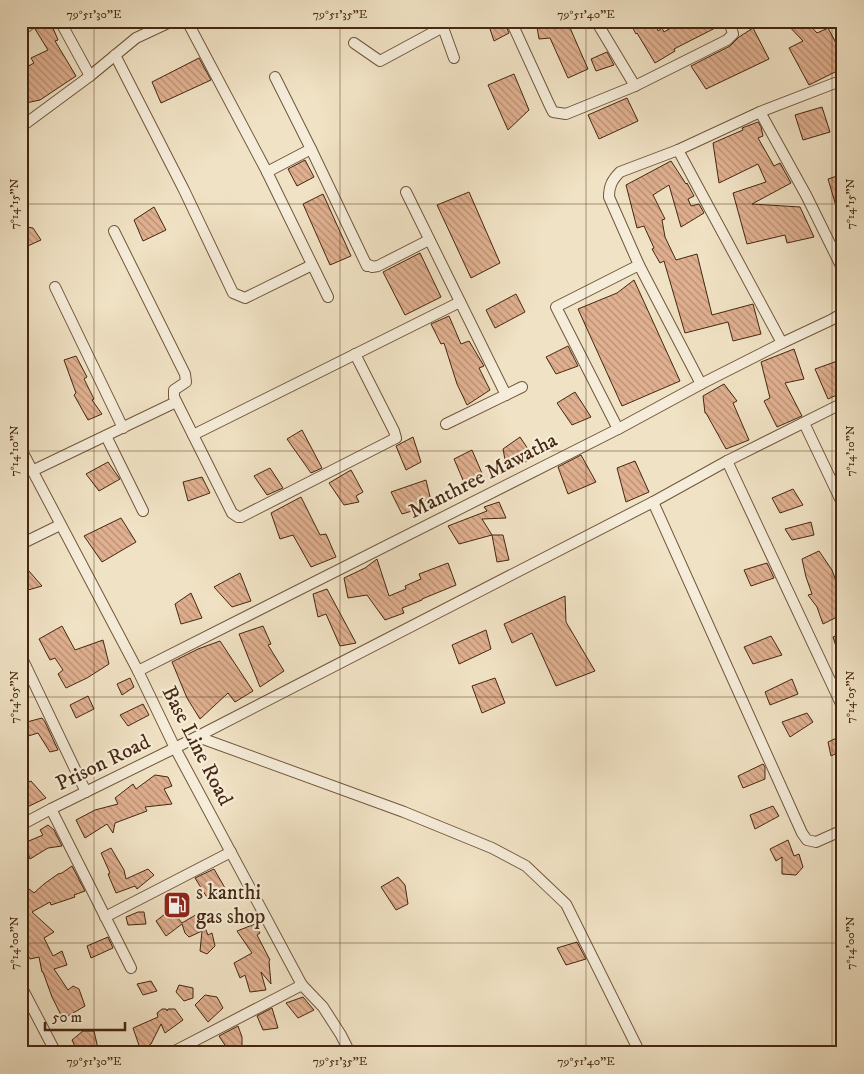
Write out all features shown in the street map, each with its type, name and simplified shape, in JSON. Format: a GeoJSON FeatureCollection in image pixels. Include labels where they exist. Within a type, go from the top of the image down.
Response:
{"type":"FeatureCollection","features":[{"type":"Feature","properties":{"kind":"street"},"geometry":{"type":"LineString","coordinates":[[21,31],[34,21]]}},
{"type":"Feature","properties":{"kind":"street"},"geometry":{"type":"LineString","coordinates":[[60,21],[90,76]]}},
{"type":"Feature","properties":{"kind":"street"},"geometry":{"type":"LineString","coordinates":[[21,127],[90,76],[136,38],[168,23],[178,21]]}},
{"type":"Feature","properties":{"kind":"street"},"geometry":{"type":"LineString","coordinates":[[187,21],[267,172],[328,297]]}},
{"type":"Feature","properties":{"kind":"street"},"geometry":{"type":"LineString","coordinates":[[512,21],[553,112],[566,114],[634,86],[727,40],[733,34],[729,21]]}},
{"type":"Feature","properties":{"kind":"street"},"geometry":{"type":"LineString","coordinates":[[596,21],[634,86]]}},
{"type":"Feature","properties":{"kind":"street"},"geometry":{"type":"LineString","coordinates":[[354,43],[380,61],[442,24],[454,58]]}},
{"type":"Feature","properties":{"kind":"street"},"geometry":{"type":"LineString","coordinates":[[115,55],[184,190],[233,293],[245,298],[312,264]]}},
{"type":"Feature","properties":{"kind":"street"},"geometry":{"type":"LineString","coordinates":[[275,77],[367,266],[378,266],[429,240]]}},
{"type":"Feature","properties":{"kind":"street"},"geometry":{"type":"LineString","coordinates":[[700,384],[639,265],[609,197],[609,187],[620,172],[678,150],[760,112],[835,83],[843,84]]}},
{"type":"Feature","properties":{"kind":"street"},"geometry":{"type":"LineString","coordinates":[[760,112],[806,195],[843,270]]}},
{"type":"Feature","properties":{"kind":"street"},"geometry":{"type":"LineString","coordinates":[[267,172],[311,149]]}},
{"type":"Feature","properties":{"kind":"street"},"geometry":{"type":"LineString","coordinates":[[678,150],[782,343]]}},
{"type":"Feature","properties":{"kind":"street"},"geometry":{"type":"LineString","coordinates":[[406,192],[506,395]]}},
{"type":"Feature","properties":{"kind":"street"},"geometry":{"type":"LineString","coordinates":[[114,231],[185,374],[186,382],[174,390],[176,402],[232,513],[238,517],[250,513],[396,438],[355,354]]}},
{"type":"Feature","properties":{"kind":"street"},"geometry":{"type":"LineString","coordinates":[[618,429],[556,306],[639,265]]}},
{"type":"Feature","properties":{"kind":"street"},"geometry":{"type":"LineString","coordinates":[[55,287],[123,428]]}},
{"type":"Feature","properties":{"kind":"street"},"geometry":{"type":"LineString","coordinates":[[193,435],[460,302]]}},
{"type":"Feature","properties":{"kind":"street","name":"Manthree Mawatha"},"geometry":{"type":"LineString","coordinates":[[138,671],[618,429],[700,384],[843,313]]}},
{"type":"Feature","properties":{"kind":"street"},"geometry":{"type":"LineString","coordinates":[[446,424],[522,387]]}},
{"type":"Feature","properties":{"kind":"street"},"geometry":{"type":"LineString","coordinates":[[32,471],[176,402]]}},
{"type":"Feature","properties":{"kind":"street","name":"Prison Road"},"geometry":{"type":"LineString","coordinates":[[21,825],[198,737],[653,502],[727,461],[843,403]]}},
{"type":"Feature","properties":{"kind":"street"},"geometry":{"type":"LineString","coordinates":[[804,423],[843,505]]}},
{"type":"Feature","properties":{"kind":"street"},"geometry":{"type":"LineString","coordinates":[[106,436],[143,511]]}},
{"type":"Feature","properties":{"kind":"street","name":"Base Line Road"},"geometry":{"type":"LineString","coordinates":[[21,449],[138,671],[176,748],[302,985],[323,1007],[350,1053]]}},
{"type":"Feature","properties":{"kind":"street"},"geometry":{"type":"LineString","coordinates":[[727,461],[843,708]]}},
{"type":"Feature","properties":{"kind":"street"},"geometry":{"type":"LineString","coordinates":[[653,502],[802,833],[807,840],[816,842],[843,830]]}},
{"type":"Feature","properties":{"kind":"street"},"geometry":{"type":"LineString","coordinates":[[21,544],[60,525]]}},
{"type":"Feature","properties":{"kind":"street"},"geometry":{"type":"LineString","coordinates":[[21,656],[86,792]]}},
{"type":"Feature","properties":{"kind":"street"},"geometry":{"type":"LineString","coordinates":[[198,737],[404,812],[492,848],[526,866],[566,904],[640,1053]]}},
{"type":"Feature","properties":{"kind":"street"},"geometry":{"type":"LineString","coordinates":[[51,809],[131,968]]}},
{"type":"Feature","properties":{"kind":"street"},"geometry":{"type":"LineString","coordinates":[[105,917],[231,852]]}},
{"type":"Feature","properties":{"kind":"street"},"geometry":{"type":"LineString","coordinates":[[172,1053],[302,985]]}},
{"type":"Feature","properties":{"kind":"street"},"geometry":{"type":"LineString","coordinates":[[21,986],[56,1053]]}},
{"type":"Feature","properties":{"kind":"building"},"geometry":{"type":"Polygon","coordinates":[[[42,21],[50,21],[58,40],[55,41],[76,76],[40,100],[21,104],[21,70],[34,63],[31,58],[48,50],[35,29],[42,21]]]}},
{"type":"Feature","properties":{"kind":"building"},"geometry":{"type":"Polygon","coordinates":[[[497,21],[504,21],[509,33],[494,41],[489,26],[497,21]]]}},
{"type":"Feature","properties":{"kind":"building"},"geometry":{"type":"Polygon","coordinates":[[[536,21],[567,21],[588,69],[568,78],[550,38],[539,39],[536,21]]]}},
{"type":"Feature","properties":{"kind":"building"},"geometry":{"type":"Polygon","coordinates":[[[629,21],[655,21],[658,31],[662,28],[664,32],[683,21],[722,21],[723,24],[674,49],[675,51],[655,63],[629,21]]]}},
{"type":"Feature","properties":{"kind":"building"},"geometry":{"type":"Polygon","coordinates":[[[784,21],[806,21],[817,33],[828,28],[843,56],[843,68],[809,85],[789,48],[803,41],[784,21]]]}},
{"type":"Feature","properties":{"kind":"building"},"geometry":{"type":"Polygon","coordinates":[[[753,28],[769,59],[706,89],[691,66],[730,46],[739,37],[753,28]]]}},
{"type":"Feature","properties":{"kind":"building"},"geometry":{"type":"Polygon","coordinates":[[[607,52],[614,65],[596,71],[591,59],[607,52]]]}},
{"type":"Feature","properties":{"kind":"building"},"geometry":{"type":"Polygon","coordinates":[[[199,58],[211,80],[161,103],[152,82],[199,58]]]}},
{"type":"Feature","properties":{"kind":"building"},"geometry":{"type":"Polygon","coordinates":[[[514,74],[529,110],[508,130],[488,85],[514,74]]]}},
{"type":"Feature","properties":{"kind":"building"},"geometry":{"type":"Polygon","coordinates":[[[627,98],[638,121],[599,139],[588,115],[627,98]]]}},
{"type":"Feature","properties":{"kind":"building"},"geometry":{"type":"Polygon","coordinates":[[[822,107],[830,132],[803,140],[795,115],[822,107]]]}},
{"type":"Feature","properties":{"kind":"building"},"geometry":{"type":"Polygon","coordinates":[[[758,122],[763,136],[758,138],[774,166],[780,163],[791,183],[752,204],[800,207],[814,237],[787,243],[785,235],[747,244],[733,193],[766,182],[758,164],[719,183],[713,143],[758,122]]]}},
{"type":"Feature","properties":{"kind":"building"},"geometry":{"type":"Polygon","coordinates":[[[305,160],[314,177],[297,186],[288,169],[305,160]]]}},
{"type":"Feature","properties":{"kind":"building"},"geometry":{"type":"Polygon","coordinates":[[[671,161],[694,196],[688,199],[691,206],[699,204],[704,213],[681,227],[669,185],[653,195],[665,219],[662,220],[665,237],[676,260],[697,254],[712,315],[753,304],[761,334],[733,341],[728,322],[685,333],[664,261],[660,263],[652,249],[654,248],[644,226],[637,228],[626,185],[671,161]]]}},
{"type":"Feature","properties":{"kind":"building"},"geometry":{"type":"Polygon","coordinates":[[[843,174],[843,204],[836,206],[828,179],[843,174]]]}},
{"type":"Feature","properties":{"kind":"building"},"geometry":{"type":"Polygon","coordinates":[[[469,192],[500,263],[471,278],[437,205],[469,192]]]}},
{"type":"Feature","properties":{"kind":"building"},"geometry":{"type":"Polygon","coordinates":[[[323,194],[351,256],[330,265],[303,204],[323,194]]]}},
{"type":"Feature","properties":{"kind":"building"},"geometry":{"type":"Polygon","coordinates":[[[154,207],[166,230],[143,241],[134,220],[154,207]]]}},
{"type":"Feature","properties":{"kind":"building"},"geometry":{"type":"Polygon","coordinates":[[[21,226],[33,228],[41,240],[21,249],[21,226]]]}},
{"type":"Feature","properties":{"kind":"building"},"geometry":{"type":"Polygon","coordinates":[[[420,253],[441,297],[405,315],[383,272],[420,253]]]}},
{"type":"Feature","properties":{"kind":"building"},"geometry":{"type":"Polygon","coordinates":[[[634,280],[680,381],[622,406],[578,309],[617,293],[634,280]]]}},
{"type":"Feature","properties":{"kind":"building"},"geometry":{"type":"Polygon","coordinates":[[[516,294],[525,312],[495,328],[486,310],[516,294]]]}},
{"type":"Feature","properties":{"kind":"building"},"geometry":{"type":"Polygon","coordinates":[[[449,316],[461,344],[469,341],[484,366],[479,368],[490,390],[467,405],[457,384],[444,343],[441,344],[431,324],[449,316]]]}},
{"type":"Feature","properties":{"kind":"building"},"geometry":{"type":"Polygon","coordinates":[[[568,346],[578,366],[556,374],[546,357],[568,346]]]}},
{"type":"Feature","properties":{"kind":"building"},"geometry":{"type":"Polygon","coordinates":[[[794,349],[804,379],[785,383],[802,416],[777,427],[764,401],[770,398],[761,362],[794,349]]]}},
{"type":"Feature","properties":{"kind":"building"},"geometry":{"type":"Polygon","coordinates":[[[76,356],[87,377],[84,379],[94,399],[92,400],[102,414],[88,420],[74,395],[76,393],[64,360],[76,356]]]}},
{"type":"Feature","properties":{"kind":"building"},"geometry":{"type":"Polygon","coordinates":[[[843,359],[843,392],[828,399],[815,369],[843,359]]]}},
{"type":"Feature","properties":{"kind":"building"},"geometry":{"type":"Polygon","coordinates":[[[724,384],[737,401],[733,403],[749,440],[726,449],[705,413],[703,396],[724,384]]]}},
{"type":"Feature","properties":{"kind":"building"},"geometry":{"type":"Polygon","coordinates":[[[575,392],[591,417],[572,425],[557,403],[575,392]]]}},
{"type":"Feature","properties":{"kind":"building"},"geometry":{"type":"Polygon","coordinates":[[[302,430],[322,468],[311,473],[287,439],[302,430]]]}},
{"type":"Feature","properties":{"kind":"building"},"geometry":{"type":"Polygon","coordinates":[[[413,437],[421,462],[406,470],[396,446],[413,437]]]}},
{"type":"Feature","properties":{"kind":"building"},"geometry":{"type":"Polygon","coordinates":[[[520,437],[534,458],[507,470],[503,449],[520,437]]]}},
{"type":"Feature","properties":{"kind":"building"},"geometry":{"type":"Polygon","coordinates":[[[472,450],[484,478],[466,487],[454,459],[472,450]]]}},
{"type":"Feature","properties":{"kind":"building"},"geometry":{"type":"Polygon","coordinates":[[[581,455],[596,482],[568,494],[558,467],[581,455]]]}},
{"type":"Feature","properties":{"kind":"building"},"geometry":{"type":"Polygon","coordinates":[[[635,461],[649,492],[626,502],[617,468],[635,461]]]}},
{"type":"Feature","properties":{"kind":"building"},"geometry":{"type":"Polygon","coordinates":[[[108,462],[120,479],[99,491],[86,474],[108,462]]]}},
{"type":"Feature","properties":{"kind":"building"},"geometry":{"type":"Polygon","coordinates":[[[270,468],[283,488],[267,495],[254,476],[270,468]]]}},
{"type":"Feature","properties":{"kind":"building"},"geometry":{"type":"Polygon","coordinates":[[[351,470],[363,492],[356,496],[359,502],[344,505],[329,483],[351,470]]]}},
{"type":"Feature","properties":{"kind":"building"},"geometry":{"type":"Polygon","coordinates":[[[202,477],[210,493],[188,501],[183,482],[202,477]]]}},
{"type":"Feature","properties":{"kind":"building"},"geometry":{"type":"Polygon","coordinates":[[[426,480],[432,505],[402,514],[391,492],[426,480]]]}},
{"type":"Feature","properties":{"kind":"building"},"geometry":{"type":"Polygon","coordinates":[[[793,489],[803,505],[780,513],[772,498],[793,489]]]}},
{"type":"Feature","properties":{"kind":"building"},"geometry":{"type":"Polygon","coordinates":[[[301,497],[320,535],[326,534],[336,557],[311,567],[293,535],[280,539],[271,513],[301,497]]]}},
{"type":"Feature","properties":{"kind":"building"},"geometry":{"type":"Polygon","coordinates":[[[499,502],[506,518],[482,519],[492,535],[459,544],[448,526],[487,511],[484,507],[499,502]]]}},
{"type":"Feature","properties":{"kind":"building"},"geometry":{"type":"Polygon","coordinates":[[[121,518],[136,542],[102,562],[84,536],[121,518]]]}},
{"type":"Feature","properties":{"kind":"building"},"geometry":{"type":"Polygon","coordinates":[[[811,522],[814,535],[792,540],[785,529],[811,522]]]}},
{"type":"Feature","properties":{"kind":"building"},"geometry":{"type":"Polygon","coordinates":[[[492,535],[503,535],[509,560],[497,562],[492,535]]]}},
{"type":"Feature","properties":{"kind":"building"},"geometry":{"type":"Polygon","coordinates":[[[819,551],[832,570],[843,592],[843,614],[823,624],[817,607],[808,595],[812,594],[802,559],[819,551]]]}},
{"type":"Feature","properties":{"kind":"building"},"geometry":{"type":"Polygon","coordinates":[[[377,559],[389,596],[406,589],[405,586],[421,579],[419,574],[448,563],[456,585],[402,608],[404,613],[385,620],[367,595],[348,598],[344,578],[365,568],[377,559]]]}},
{"type":"Feature","properties":{"kind":"building"},"geometry":{"type":"Polygon","coordinates":[[[21,562],[42,586],[21,592],[21,562]]]}},
{"type":"Feature","properties":{"kind":"building"},"geometry":{"type":"Polygon","coordinates":[[[767,563],[774,578],[751,586],[744,570],[767,563]]]}},
{"type":"Feature","properties":{"kind":"building"},"geometry":{"type":"Polygon","coordinates":[[[240,573],[251,601],[232,607],[214,587],[240,573]]]}},
{"type":"Feature","properties":{"kind":"building"},"geometry":{"type":"Polygon","coordinates":[[[327,589],[356,643],[340,646],[326,614],[318,617],[313,594],[327,589]]]}},
{"type":"Feature","properties":{"kind":"building"},"geometry":{"type":"Polygon","coordinates":[[[191,593],[202,618],[181,624],[175,604],[191,593]]]}},
{"type":"Feature","properties":{"kind":"building"},"geometry":{"type":"Polygon","coordinates":[[[565,596],[566,622],[595,671],[556,686],[532,633],[512,643],[504,624],[565,596]]]}},
{"type":"Feature","properties":{"kind":"building"},"geometry":{"type":"Polygon","coordinates":[[[62,626],[75,650],[103,640],[109,664],[87,678],[66,688],[58,674],[63,670],[55,658],[50,660],[39,639],[62,626]]]}},
{"type":"Feature","properties":{"kind":"building"},"geometry":{"type":"Polygon","coordinates":[[[263,626],[271,644],[268,645],[284,671],[260,687],[239,634],[263,626]]]}},
{"type":"Feature","properties":{"kind":"building"},"geometry":{"type":"Polygon","coordinates":[[[486,630],[491,649],[459,664],[452,645],[486,630]]]}},
{"type":"Feature","properties":{"kind":"building"},"geometry":{"type":"Polygon","coordinates":[[[843,632],[843,662],[841,662],[833,637],[843,632]]]}},
{"type":"Feature","properties":{"kind":"building"},"geometry":{"type":"Polygon","coordinates":[[[771,636],[782,655],[753,664],[744,647],[771,636]]]}},
{"type":"Feature","properties":{"kind":"building"},"geometry":{"type":"Polygon","coordinates":[[[220,641],[253,691],[235,702],[228,693],[200,719],[187,698],[172,662],[220,641]]]}},
{"type":"Feature","properties":{"kind":"building"},"geometry":{"type":"Polygon","coordinates":[[[130,678],[134,687],[122,695],[117,684],[130,678]]]}},
{"type":"Feature","properties":{"kind":"building"},"geometry":{"type":"Polygon","coordinates":[[[495,678],[505,703],[482,713],[472,686],[495,678]]]}},
{"type":"Feature","properties":{"kind":"building"},"geometry":{"type":"Polygon","coordinates":[[[792,679],[798,694],[770,705],[765,692],[792,679]]]}},
{"type":"Feature","properties":{"kind":"building"},"geometry":{"type":"Polygon","coordinates":[[[88,696],[94,709],[76,718],[70,705],[88,696]]]}},
{"type":"Feature","properties":{"kind":"building"},"geometry":{"type":"Polygon","coordinates":[[[143,704],[149,715],[128,726],[120,715],[143,704]]]}},
{"type":"Feature","properties":{"kind":"building"},"geometry":{"type":"Polygon","coordinates":[[[807,713],[813,722],[790,737],[782,722],[807,713]]]}},
{"type":"Feature","properties":{"kind":"building"},"geometry":{"type":"Polygon","coordinates":[[[42,718],[58,750],[50,752],[38,733],[25,737],[23,723],[42,718]]]}},
{"type":"Feature","properties":{"kind":"building"},"geometry":{"type":"Polygon","coordinates":[[[843,735],[843,750],[831,756],[828,742],[843,735]]]}},
{"type":"Feature","properties":{"kind":"building"},"geometry":{"type":"Polygon","coordinates":[[[763,764],[765,767],[765,779],[743,788],[738,776],[763,764]]]}},
{"type":"Feature","properties":{"kind":"building"},"geometry":{"type":"Polygon","coordinates":[[[155,775],[168,777],[172,786],[164,789],[172,804],[145,807],[147,811],[115,823],[113,833],[107,824],[85,838],[76,820],[95,810],[118,804],[115,798],[133,784],[136,789],[155,775]]]}},
{"type":"Feature","properties":{"kind":"building"},"geometry":{"type":"Polygon","coordinates":[[[31,781],[46,798],[21,810],[21,785],[31,781]]]}},
{"type":"Feature","properties":{"kind":"building"},"geometry":{"type":"Polygon","coordinates":[[[773,806],[779,816],[755,829],[750,815],[773,806]]]}},
{"type":"Feature","properties":{"kind":"building"},"geometry":{"type":"Polygon","coordinates":[[[48,825],[54,830],[62,846],[48,848],[30,859],[24,843],[43,835],[40,830],[48,825]]]}},
{"type":"Feature","properties":{"kind":"building"},"geometry":{"type":"Polygon","coordinates":[[[788,840],[794,856],[799,854],[803,867],[796,875],[782,874],[782,857],[776,861],[770,849],[788,840]]]}},
{"type":"Feature","properties":{"kind":"building"},"geometry":{"type":"Polygon","coordinates":[[[111,848],[124,870],[126,879],[148,869],[154,875],[137,889],[135,886],[116,893],[101,853],[111,848]]]}},
{"type":"Feature","properties":{"kind":"building"},"geometry":{"type":"Polygon","coordinates":[[[72,866],[85,891],[74,895],[75,897],[51,905],[50,902],[32,912],[54,932],[44,938],[53,956],[62,951],[67,965],[54,969],[68,990],[73,986],[79,989],[85,1006],[63,1019],[42,972],[39,957],[30,959],[24,949],[28,948],[21,936],[21,894],[29,889],[34,893],[58,874],[72,866]]]}},
{"type":"Feature","properties":{"kind":"building"},"geometry":{"type":"Polygon","coordinates":[[[214,869],[225,888],[208,899],[195,878],[214,869]]]}},
{"type":"Feature","properties":{"kind":"building"},"geometry":{"type":"Polygon","coordinates":[[[398,877],[405,885],[408,904],[396,910],[381,887],[398,877]]]}},
{"type":"Feature","properties":{"kind":"building"},"geometry":{"type":"Polygon","coordinates":[[[138,912],[144,912],[146,924],[128,925],[126,917],[138,912]]]}},
{"type":"Feature","properties":{"kind":"building"},"geometry":{"type":"Polygon","coordinates":[[[199,913],[208,935],[212,933],[215,946],[207,954],[200,951],[202,931],[189,937],[185,933],[182,924],[166,936],[156,921],[165,914],[177,917],[182,923],[199,913]]]}},
{"type":"Feature","properties":{"kind":"building"},"geometry":{"type":"Polygon","coordinates":[[[255,924],[260,933],[257,935],[270,960],[271,984],[261,972],[266,990],[250,992],[245,975],[240,978],[234,963],[252,953],[237,931],[255,924]]]}},
{"type":"Feature","properties":{"kind":"building"},"geometry":{"type":"Polygon","coordinates":[[[108,937],[113,948],[91,958],[87,946],[108,937]]]}},
{"type":"Feature","properties":{"kind":"building"},"geometry":{"type":"Polygon","coordinates":[[[577,942],[586,959],[566,965],[557,948],[577,942]]]}},
{"type":"Feature","properties":{"kind":"building"},"geometry":{"type":"Polygon","coordinates":[[[151,981],[157,991],[143,995],[137,984],[151,981]]]}},
{"type":"Feature","properties":{"kind":"building"},"geometry":{"type":"Polygon","coordinates":[[[179,985],[193,988],[193,998],[184,1001],[176,992],[179,985]]]}},
{"type":"Feature","properties":{"kind":"building"},"geometry":{"type":"Polygon","coordinates":[[[205,995],[217,997],[223,1008],[208,1022],[195,1005],[205,995]]]}},
{"type":"Feature","properties":{"kind":"building"},"geometry":{"type":"Polygon","coordinates":[[[303,997],[314,1010],[298,1018],[286,1003],[303,997]]]}},
{"type":"Feature","properties":{"kind":"building"},"geometry":{"type":"Polygon","coordinates":[[[272,1008],[278,1028],[263,1030],[257,1016],[272,1008]]]}},
{"type":"Feature","properties":{"kind":"building"},"geometry":{"type":"Polygon","coordinates":[[[162,1009],[167,1011],[168,1009],[175,1009],[183,1020],[165,1033],[161,1024],[151,1044],[141,1051],[133,1028],[158,1017],[157,1013],[162,1009]]]}},
{"type":"Feature","properties":{"kind":"building"},"geometry":{"type":"Polygon","coordinates":[[[238,1026],[242,1037],[242,1053],[230,1053],[219,1036],[238,1026]]]}},
{"type":"Feature","properties":{"kind":"building"},"geometry":{"type":"Polygon","coordinates":[[[83,1031],[94,1031],[99,1053],[78,1053],[72,1040],[83,1031]]]}},
{"type":"Feature","properties":{"kind":"place","name":"s kanthi gas shop"},"geometry":{"type":"Point","coordinates":[177,905]}}]}
